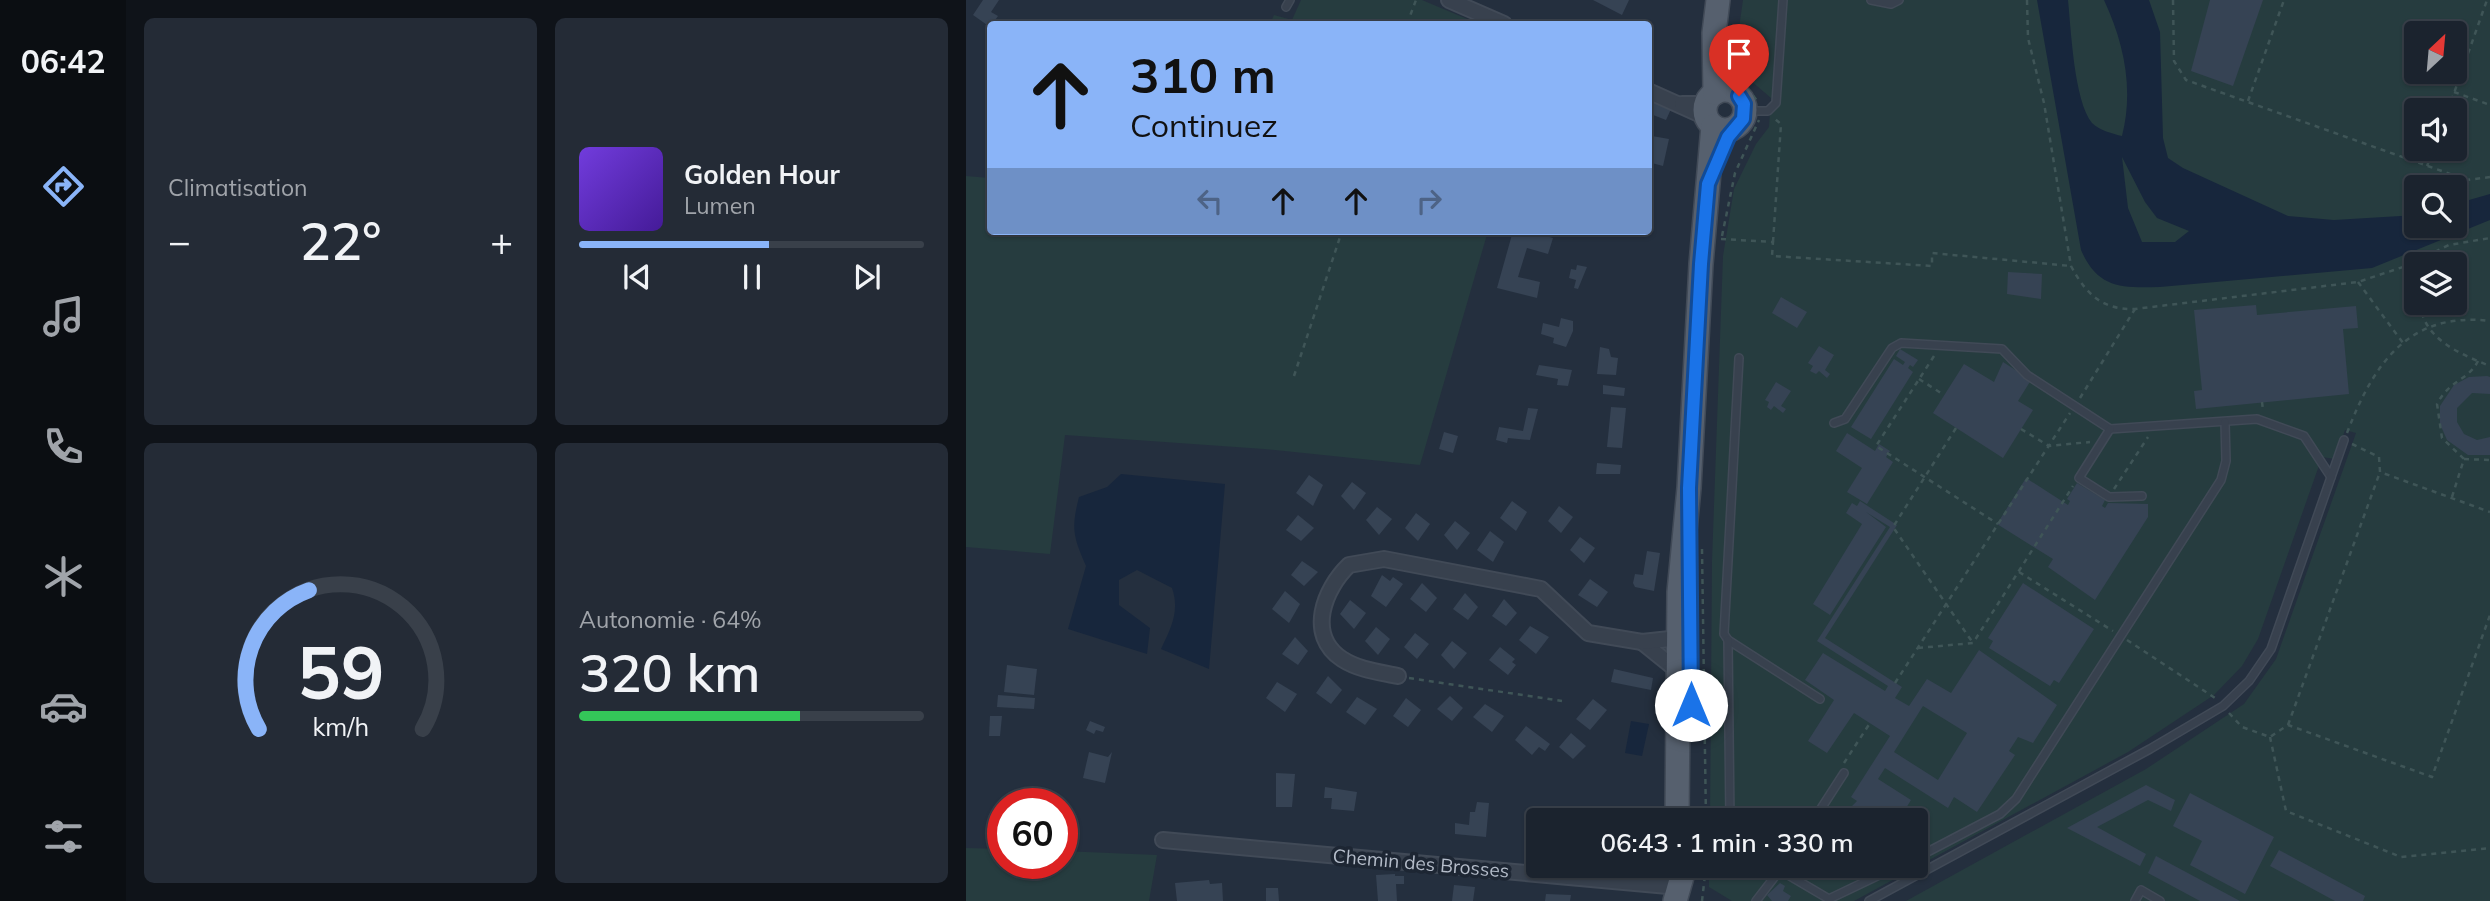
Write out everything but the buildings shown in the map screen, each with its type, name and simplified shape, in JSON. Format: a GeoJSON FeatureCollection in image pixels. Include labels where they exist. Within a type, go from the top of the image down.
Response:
{"type":"FeatureCollection","features":[{"type":"Feature","properties":{"kind":"main road"},"geometry":{"type":"LineString","coordinates":[[1718,0],[1714,33],[1731,110]]}},
{"type":"Feature","properties":{"kind":"main road"},"geometry":{"type":"LineString","coordinates":[[1689,808],[1691,705],[1679,592],[1689,488],[1708,184],[1731,110],[1724,54],[1726,0]]}},
{"type":"Feature","properties":{"kind":"main road"},"geometry":{"type":"LineString","coordinates":[[1677,808],[1683,648]]}},
{"type":"Feature","properties":{"kind":"street"},"geometry":{"type":"LineString","coordinates":[[1449,0],[1497,21]]}},
{"type":"Feature","properties":{"kind":"street"},"geometry":{"type":"LineString","coordinates":[[1652,93],[1674,103],[1731,110]]}},
{"type":"Feature","properties":{"kind":"street"},"geometry":{"type":"LineString","coordinates":[[1398,676],[1359,668],[1329,648],[1322,625],[1323,606],[1328,592],[1349,565],[1384,559],[1541,589],[1588,633],[1683,648],[1673,667],[1642,642]]}},
{"type":"Feature","properties":{"kind":"street","name":"Chemin des Brosses"},"geometry":{"type":"LineString","coordinates":[[1163,840],[1673,887]]}},
{"type":"Feature","properties":{"kind":"lane"},"geometry":{"type":"LineString","coordinates":[[1731,110],[1776,103],[1783,0]]}},
{"type":"Feature","properties":{"kind":"lane"},"geometry":{"type":"LineString","coordinates":[[1871,0],[1891,4],[1899,0]]}},
{"type":"Feature","properties":{"kind":"lane"},"geometry":{"type":"LineString","coordinates":[[1834,423],[1845,419],[1892,348],[1901,344],[2002,349],[2027,375],[2110,429],[2257,419],[2304,436],[2331,477]]}},
{"type":"Feature","properties":{"kind":"lane"},"geometry":{"type":"LineString","coordinates":[[1739,358],[1724,634],[1728,640],[1820,699]]}},
{"type":"Feature","properties":{"kind":"lane"},"geometry":{"type":"LineString","coordinates":[[1928,852],[2000,814],[2016,799],[2221,480],[2227,461],[2225,422]]}},
{"type":"Feature","properties":{"kind":"lane"},"geometry":{"type":"LineString","coordinates":[[2110,429],[2078,478],[2109,498],[2142,496]]}},
{"type":"Feature","properties":{"kind":"lane"},"geometry":{"type":"LineString","coordinates":[[1869,901],[2150,749],[2223,706],[2249,681],[2272,649],[2344,440]]}},
{"type":"Feature","properties":{"kind":"lane"},"geometry":{"type":"LineString","coordinates":[[1728,640],[1730,808]]}},
{"type":"Feature","properties":{"kind":"lane"},"geometry":{"type":"LineString","coordinates":[[1821,808],[1844,773]]}},
{"type":"Feature","properties":{"kind":"lane"},"geometry":{"type":"LineString","coordinates":[[1756,901],[1772,878]]}},
{"type":"Feature","properties":{"kind":"lane"},"geometry":{"type":"LineString","coordinates":[[1796,878],[1829,898],[1872,878]]}},
{"type":"Feature","properties":{"kind":"lane"},"geometry":{"type":"LineString","coordinates":[[2135,901],[2141,890],[2160,901]]}},
{"type":"Feature","properties":{"kind":"path"},"geometry":{"type":"LineString","coordinates":[[1408,21],[1416,0]]}},
{"type":"Feature","properties":{"kind":"path"},"geometry":{"type":"LineString","coordinates":[[2027,0],[2028,38],[2044,103],[2071,266],[2084,290],[2107,307],[2135,309],[2358,282],[2404,267]]}},
{"type":"Feature","properties":{"kind":"path"},"geometry":{"type":"LineString","coordinates":[[2173,0],[2174,61],[2186,79],[2467,180],[2490,177]]}},
{"type":"Feature","properties":{"kind":"path"},"geometry":{"type":"LineString","coordinates":[[2248,101],[2284,0]]}},
{"type":"Feature","properties":{"kind":"path"},"geometry":{"type":"LineString","coordinates":[[2452,98],[2487,0]]}},
{"type":"Feature","properties":{"kind":"path"},"geometry":{"type":"LineString","coordinates":[[1731,110],[1759,101],[1738,77],[1732,61]]}},
{"type":"Feature","properties":{"kind":"path"},"geometry":{"type":"LineString","coordinates":[[2454,92],[2490,105]]}},
{"type":"Feature","properties":{"kind":"path"},"geometry":{"type":"LineString","coordinates":[[1719,249],[1729,190],[1756,132],[1731,110]]}},
{"type":"Feature","properties":{"kind":"path"},"geometry":{"type":"LineString","coordinates":[[1731,110],[1780,124],[1772,256],[1932,266],[1933,253],[2071,266]]}},
{"type":"Feature","properties":{"kind":"path"},"geometry":{"type":"LineString","coordinates":[[2427,166],[2429,161]]}},
{"type":"Feature","properties":{"kind":"path"},"geometry":{"type":"LineString","coordinates":[[1294,376],[1341,235]]}},
{"type":"Feature","properties":{"kind":"path"},"geometry":{"type":"LineString","coordinates":[[2435,252],[2449,245],[2490,238]]}},
{"type":"Feature","properties":{"kind":"path"},"geometry":{"type":"LineString","coordinates":[[1712,239],[1773,242]]}},
{"type":"Feature","properties":{"kind":"path"},"geometry":{"type":"LineString","coordinates":[[2358,282],[2403,343]]}},
{"type":"Feature","properties":{"kind":"path"},"geometry":{"type":"LineString","coordinates":[[1895,683],[2135,309]]}},
{"type":"Feature","properties":{"kind":"path"},"geometry":{"type":"LineString","coordinates":[[2422,315],[2437,340],[2490,366]]}},
{"type":"Feature","properties":{"kind":"path"},"geometry":{"type":"LineString","coordinates":[[2270,737],[2288,725],[2380,472],[2379,457],[2344,440],[2363,390],[2386,357],[2403,343],[2430,329],[2465,318],[2490,321]]}},
{"type":"Feature","properties":{"kind":"path"},"geometry":{"type":"LineString","coordinates":[[1940,346],[1876,446],[1998,524]]}},
{"type":"Feature","properties":{"kind":"path"},"geometry":{"type":"LineString","coordinates":[[2478,361],[2473,372],[2451,384],[2437,404],[2442,438],[2465,459],[2490,460]]}},
{"type":"Feature","properties":{"kind":"path"},"geometry":{"type":"LineString","coordinates":[[1919,379],[1944,395]]}},
{"type":"Feature","properties":{"kind":"path"},"geometry":{"type":"LineString","coordinates":[[1956,428],[1893,527],[1973,643]]}},
{"type":"Feature","properties":{"kind":"path"},"geometry":{"type":"LineString","coordinates":[[2109,498],[2148,437]]}},
{"type":"Feature","properties":{"kind":"path"},"geometry":{"type":"LineString","coordinates":[[2452,497],[2465,459]]}},
{"type":"Feature","properties":{"kind":"path"},"geometry":{"type":"LineString","coordinates":[[2380,472],[2490,512]]}},
{"type":"Feature","properties":{"kind":"path"},"geometry":{"type":"LineString","coordinates":[[1973,643],[2078,478]]}},
{"type":"Feature","properties":{"kind":"path"},"geometry":{"type":"LineString","coordinates":[[1701,545],[1706,808]]}},
{"type":"Feature","properties":{"kind":"path"},"geometry":{"type":"LineString","coordinates":[[2288,725],[2432,777],[2490,615]]}},
{"type":"Feature","properties":{"kind":"path"},"geometry":{"type":"LineString","coordinates":[[1918,648],[1973,643]]}},
{"type":"Feature","properties":{"kind":"path"},"geometry":{"type":"LineString","coordinates":[[1398,676],[1562,701]]}},
{"type":"Feature","properties":{"kind":"path"},"geometry":{"type":"LineString","coordinates":[[2223,706],[2242,727],[2270,737]]}},
{"type":"Feature","properties":{"kind":"path"},"geometry":{"type":"LineString","coordinates":[[1844,773],[1844,763],[1870,723]]}},
{"type":"Feature","properties":{"kind":"path"},"geometry":{"type":"LineString","coordinates":[[2270,737],[2286,811],[2401,857],[2490,848]]}},
{"type":"Feature","properties":{"kind":"path"},"geometry":{"type":"LineString","coordinates":[[1702,901],[1705,878]]}},
{"type":"Feature","properties":{"kind":"green space"},"geometry":{"type":"Polygon","coordinates":[[[1301,0],[1422,0],[1472,21],[1271,21],[1274,15],[1292,20],[1301,0]]]}},
{"type":"Feature","properties":{"kind":"green space"},"geometry":{"type":"Polygon","coordinates":[[[1743,0],[2490,0],[2490,901],[1906,901],[2146,769],[2244,704],[2276,659],[2356,433],[2345,430],[2335,459],[2322,457],[2258,639],[2242,666],[2214,695],[2128,752],[1928,861],[1928,808],[1710,808],[1712,561],[1723,256],[1734,189],[1756,144],[1769,127],[1771,98],[1750,80],[1738,35],[1743,0]]]}},
{"type":"Feature","properties":{"kind":"green space"},"geometry":{"type":"Polygon","coordinates":[[[966,176],[987,178],[987,235],[1487,235],[1420,465],[1264,449],[1065,435],[1050,554],[966,547],[966,176]]]}},
{"type":"Feature","properties":{"kind":"green space"},"geometry":{"type":"Polygon","coordinates":[[[966,848],[987,849],[987,879],[1078,879],[1078,852],[1157,855],[1149,901],[966,901],[966,848]]]}},
{"type":"Feature","properties":{"kind":"green space"},"geometry":{"type":"Polygon","coordinates":[[[1709,878],[1896,878],[1854,901],[1732,901],[1709,887],[1709,878]]]}},
{"type":"Feature","properties":{"kind":"water"},"geometry":{"type":"Polygon","coordinates":[[[2037,0],[2068,0],[2077,82],[2086,113],[2095,125],[2122,136],[2127,101],[2122,50],[2104,0],[2149,0],[2160,32],[2163,138],[2168,158],[2183,168],[2288,216],[2334,220],[2404,216],[2404,238],[2446,238],[2411,252],[2404,252],[2404,255],[2372,268],[2160,287],[2113,284],[2103,279],[2088,263],[2081,250],[2037,0]],[[2122,157],[2128,208],[2142,242],[2175,242],[2189,231],[2157,218],[2145,202],[2122,157]]]}},
{"type":"Feature","properties":{"kind":"water"},"geometry":{"type":"Polygon","coordinates":[[[2490,194],[2490,220],[2467,229],[2467,201],[2490,194]]]}},
{"type":"Feature","properties":{"kind":"water"},"geometry":{"type":"Polygon","coordinates":[[[1121,474],[1225,484],[1209,669],[1161,649],[1175,612],[1172,588],[1137,570],[1119,580],[1119,605],[1150,628],[1147,654],[1068,629],[1086,566],[1075,532],[1079,497],[1107,487],[1121,474]]]}},
{"type":"Feature","properties":{"kind":"water"},"geometry":{"type":"Polygon","coordinates":[[[1631,721],[1649,724],[1642,756],[1625,753],[1631,721]]]}},
{"type":"Feature","properties":{"kind":"route"},"geometry":{"type":"LineString","coordinates":[[1691,705],[1689,488],[1701,264],[1708,184],[1722,148],[1733,129],[1743,119],[1744,104],[1739,96]]}}]}
